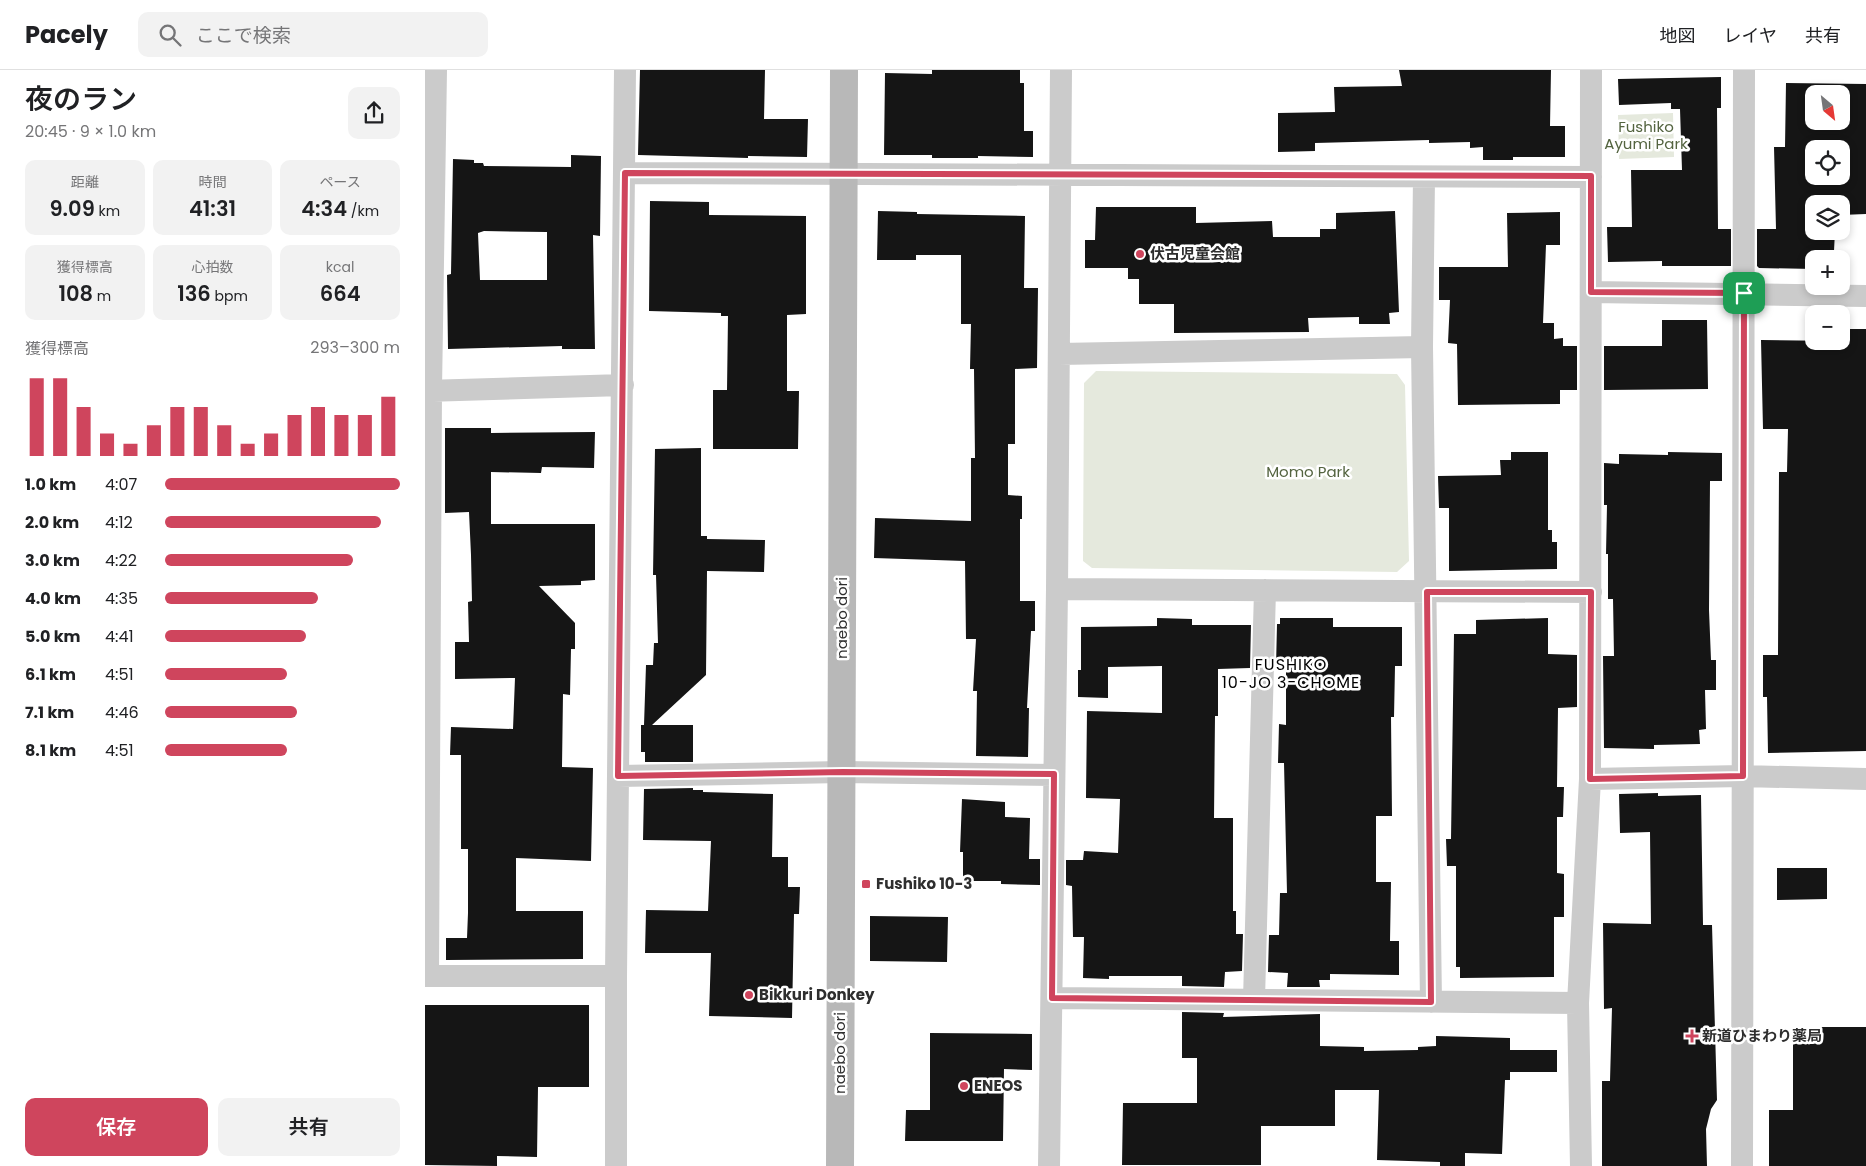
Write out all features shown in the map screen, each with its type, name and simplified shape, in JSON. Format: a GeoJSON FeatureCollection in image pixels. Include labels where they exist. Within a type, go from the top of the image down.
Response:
{"type":"FeatureCollection","features":[{"type":"Feature","properties":{"kind":"street"},"geometry":{"type":"LineString","coordinates":[[436,70],[428,391],[427,976],[616,976]]}},
{"type":"Feature","properties":{"kind":"street"},"geometry":{"type":"LineString","coordinates":[[616,1166],[616,976],[625,70]]}},
{"type":"Feature","properties":{"kind":"street","name":"naebo dori"},"geometry":{"type":"LineString","coordinates":[[840,1166],[843,772],[842,174],[844,70]]}},
{"type":"Feature","properties":{"kind":"street"},"geometry":{"type":"LineString","coordinates":[[1049,1166],[1057,589],[1061,70]]}},
{"type":"Feature","properties":{"kind":"street"},"geometry":{"type":"LineString","coordinates":[[1581,1166],[1578,1003],[1590,779],[1591,70]]}},
{"type":"Feature","properties":{"kind":"street"},"geometry":{"type":"LineString","coordinates":[[1742,1166],[1744,70]]}},
{"type":"Feature","properties":{"kind":"street"},"geometry":{"type":"LineString","coordinates":[[625,173],[1424,177],[1591,176]]}},
{"type":"Feature","properties":{"kind":"street"},"geometry":{"type":"LineString","coordinates":[[1424,177],[1422,347],[1427,592],[1431,1002]]}},
{"type":"Feature","properties":{"kind":"street"},"geometry":{"type":"LineString","coordinates":[[1591,292],[1866,296]]}},
{"type":"Feature","properties":{"kind":"street"},"geometry":{"type":"LineString","coordinates":[[1059,354],[1422,347]]}},
{"type":"Feature","properties":{"kind":"street"},"geometry":{"type":"LineString","coordinates":[[428,391],[623,385]]}},
{"type":"Feature","properties":{"kind":"street"},"geometry":{"type":"LineString","coordinates":[[1057,589],[1591,592]]}},
{"type":"Feature","properties":{"kind":"street"},"geometry":{"type":"LineString","coordinates":[[1254,1000],[1265,590]]}},
{"type":"Feature","properties":{"kind":"street"},"geometry":{"type":"LineString","coordinates":[[618,776],[843,772],[1054,774]]}},
{"type":"Feature","properties":{"kind":"street"},"geometry":{"type":"LineString","coordinates":[[1590,779],[1743,776],[1866,779]]}},
{"type":"Feature","properties":{"kind":"street"},"geometry":{"type":"LineString","coordinates":[[1052,998],[1578,1003]]}},
{"type":"Feature","properties":{"kind":"green space","name":"Fushiko Ayumi Park"},"geometry":{"type":"Polygon","coordinates":[[[1673,113],[1674,157],[1619,159],[1618,115],[1673,113]]]}},
{"type":"Feature","properties":{"kind":"green space","name":"Momo Park"},"geometry":{"type":"Polygon","coordinates":[[[1096,371],[1397,374],[1405,385],[1409,561],[1397,572],[1092,568],[1083,561],[1084,383],[1096,371]]]}},
{"type":"Feature","properties":{"kind":"building"},"geometry":{"type":"Polygon","coordinates":[[[640,70],[765,70],[764,119],[808,119],[807,157],[748,156],[748,158],[638,155],[640,70]]]}},
{"type":"Feature","properties":{"kind":"building"},"geometry":{"type":"Polygon","coordinates":[[[932,70],[1020,70],[1020,83],[1024,83],[1024,131],[1033,131],[1033,157],[978,156],[978,158],[932,158],[932,155],[884,155],[885,73],[932,74],[932,70]]]}},
{"type":"Feature","properties":{"kind":"building"},"geometry":{"type":"Polygon","coordinates":[[[1399,70],[1551,70],[1550,126],[1565,126],[1565,157],[1513,157],[1513,160],[1483,160],[1483,147],[1470,148],[1470,142],[1429,143],[1429,140],[1315,143],[1315,151],[1278,152],[1278,113],[1335,112],[1334,87],[1402,86],[1399,70]]]}},
{"type":"Feature","properties":{"kind":"building"},"geometry":{"type":"Polygon","coordinates":[[[1721,77],[1721,108],[1717,108],[1718,229],[1731,229],[1731,266],[1662,266],[1662,261],[1608,262],[1607,227],[1632,227],[1631,170],[1682,170],[1680,109],[1671,109],[1671,103],[1619,105],[1618,79],[1721,77]]]}},
{"type":"Feature","properties":{"kind":"building"},"geometry":{"type":"Polygon","coordinates":[[[1786,83],[1866,84],[1866,214],[1850,215],[1850,195],[1805,195],[1805,240],[1835,240],[1834,250],[1805,250],[1805,269],[1759,268],[1757,266],[1757,229],[1776,229],[1774,147],[1785,147],[1786,83]]]}},
{"type":"Feature","properties":{"kind":"building"},"geometry":{"type":"Polygon","coordinates":[[[571,155],[601,156],[600,236],[593,235],[595,349],[562,349],[562,346],[448,349],[447,275],[451,274],[453,159],[474,160],[474,163],[483,163],[484,166],[571,167],[571,155]],[[484,231],[478,233],[480,280],[547,280],[547,232],[484,231]]]}},
{"type":"Feature","properties":{"kind":"building"},"geometry":{"type":"Polygon","coordinates":[[[650,201],[709,202],[709,215],[806,216],[806,314],[787,315],[787,391],[799,391],[798,449],[713,449],[713,390],[727,390],[728,316],[721,316],[721,313],[649,311],[650,201]]]}},
{"type":"Feature","properties":{"kind":"building"},"geometry":{"type":"Polygon","coordinates":[[[1096,207],[1196,207],[1196,223],[1272,221],[1273,237],[1320,237],[1320,229],[1336,229],[1336,213],[1395,211],[1399,312],[1389,313],[1390,324],[1359,324],[1359,317],[1308,318],[1309,332],[1174,333],[1174,304],[1139,304],[1139,279],[1128,279],[1128,268],[1085,268],[1085,240],[1095,240],[1096,207]]]}},
{"type":"Feature","properties":{"kind":"building"},"geometry":{"type":"Polygon","coordinates":[[[878,211],[917,212],[917,214],[1025,216],[1024,288],[1038,288],[1037,368],[1015,369],[1015,444],[1008,444],[1008,495],[1022,496],[1022,519],[1020,519],[1020,601],[1035,601],[1035,631],[1031,631],[1027,708],[1029,708],[1028,757],[976,756],[977,691],[973,691],[976,639],[966,639],[965,561],[874,558],[875,518],[971,521],[971,458],[975,458],[974,369],[970,369],[971,324],[961,324],[961,255],[916,255],[916,260],[877,260],[878,211]]]}},
{"type":"Feature","properties":{"kind":"building"},"geometry":{"type":"Polygon","coordinates":[[[1560,212],[1560,245],[1546,245],[1543,323],[1554,323],[1554,339],[1563,338],[1563,346],[1577,346],[1577,390],[1560,390],[1560,404],[1458,405],[1457,344],[1448,343],[1450,300],[1439,300],[1439,267],[1508,267],[1507,213],[1560,212]]]}},
{"type":"Feature","properties":{"kind":"building"},"geometry":{"type":"Polygon","coordinates":[[[1662,320],[1707,320],[1708,389],[1604,390],[1604,346],[1662,346],[1662,320]]]}},
{"type":"Feature","properties":{"kind":"building"},"geometry":{"type":"Polygon","coordinates":[[[1850,329],[1866,329],[1866,751],[1768,753],[1767,697],[1763,697],[1763,655],[1778,655],[1779,472],[1787,472],[1788,429],[1763,429],[1761,340],[1805,341],[1805,350],[1850,350],[1850,329]]]}},
{"type":"Feature","properties":{"kind":"building"},"geometry":{"type":"Polygon","coordinates":[[[445,428],[491,428],[491,433],[595,432],[594,468],[542,467],[541,473],[491,472],[491,524],[595,524],[595,580],[581,581],[581,585],[539,586],[575,623],[575,649],[571,649],[570,695],[563,694],[562,767],[593,768],[591,861],[516,858],[516,911],[583,911],[583,959],[446,960],[446,938],[467,938],[468,913],[468,849],[461,849],[461,755],[450,755],[451,727],[513,729],[515,678],[455,679],[455,642],[469,642],[468,602],[472,601],[471,555],[469,512],[445,513],[445,428]]]}},
{"type":"Feature","properties":{"kind":"building"},"geometry":{"type":"Polygon","coordinates":[[[701,448],[701,536],[707,536],[707,539],[765,540],[764,572],[707,571],[706,675],[652,725],[693,725],[693,762],[645,762],[645,752],[641,752],[641,725],[644,725],[646,665],[653,665],[654,643],[658,643],[656,575],[653,575],[655,449],[701,448]]]}},
{"type":"Feature","properties":{"kind":"building"},"geometry":{"type":"Polygon","coordinates":[[[1511,452],[1548,452],[1548,530],[1552,530],[1552,542],[1557,542],[1557,569],[1449,571],[1449,508],[1439,508],[1438,476],[1501,475],[1500,460],[1511,460],[1511,452]]]}},
{"type":"Feature","properties":{"kind":"building"},"geometry":{"type":"Polygon","coordinates":[[[1668,452],[1722,453],[1722,481],[1710,481],[1709,610],[1711,660],[1716,660],[1716,690],[1705,690],[1706,729],[1699,730],[1700,744],[1654,745],[1654,749],[1604,748],[1603,656],[1614,656],[1613,599],[1608,599],[1608,554],[1606,554],[1607,505],[1604,505],[1604,463],[1619,464],[1619,454],[1668,455],[1668,452]]]}},
{"type":"Feature","properties":{"kind":"building"},"geometry":{"type":"Polygon","coordinates":[[[1157,618],[1192,619],[1192,625],[1251,625],[1250,668],[1218,669],[1218,716],[1215,716],[1214,818],[1233,818],[1233,911],[1236,911],[1236,934],[1243,934],[1242,971],[1225,972],[1224,987],[1182,986],[1182,976],[1109,976],[1109,979],[1083,978],[1084,937],[1073,937],[1072,886],[1066,885],[1066,860],[1083,860],[1084,851],[1118,853],[1120,799],[1086,798],[1087,711],[1162,713],[1162,666],[1108,667],[1108,698],[1078,697],[1078,670],[1081,670],[1081,627],[1157,626],[1157,618]]]}},
{"type":"Feature","properties":{"kind":"building"},"geometry":{"type":"Polygon","coordinates":[[[1280,618],[1333,618],[1333,627],[1402,627],[1402,666],[1395,666],[1394,717],[1391,717],[1392,816],[1376,816],[1376,882],[1391,882],[1390,941],[1399,941],[1399,975],[1330,974],[1330,980],[1319,980],[1320,987],[1287,987],[1288,973],[1268,972],[1269,935],[1279,935],[1280,893],[1287,893],[1284,763],[1278,763],[1279,724],[1286,725],[1286,667],[1276,667],[1277,624],[1280,624],[1280,618]]]}},
{"type":"Feature","properties":{"kind":"building"},"geometry":{"type":"Polygon","coordinates":[[[1548,618],[1548,654],[1577,655],[1577,707],[1558,708],[1557,787],[1564,787],[1563,817],[1557,817],[1557,873],[1564,874],[1564,917],[1554,917],[1554,977],[1460,978],[1460,967],[1456,967],[1456,866],[1447,866],[1446,839],[1451,839],[1454,634],[1476,634],[1476,620],[1548,618]]]}},
{"type":"Feature","properties":{"kind":"building"},"geometry":{"type":"Polygon","coordinates":[[[693,788],[693,790],[703,790],[703,792],[773,794],[772,857],[788,857],[788,887],[800,887],[799,914],[794,914],[792,1018],[709,1016],[711,953],[645,953],[646,910],[708,911],[711,841],[643,840],[644,789],[693,788]]]}},
{"type":"Feature","properties":{"kind":"building"},"geometry":{"type":"Polygon","coordinates":[[[1658,793],[1658,796],[1701,795],[1703,925],[1712,925],[1717,1100],[1711,1109],[1706,1129],[1707,1166],[1602,1166],[1602,1081],[1610,1081],[1612,1008],[1604,1009],[1603,923],[1651,924],[1650,832],[1620,833],[1619,794],[1658,793]]]}},
{"type":"Feature","properties":{"kind":"building"},"geometry":{"type":"Polygon","coordinates":[[[962,799],[1005,802],[1005,817],[1030,818],[1029,859],[1040,859],[1040,885],[1001,884],[1001,881],[963,881],[963,852],[960,852],[962,799]]]}},
{"type":"Feature","properties":{"kind":"building"},"geometry":{"type":"Polygon","coordinates":[[[1777,868],[1827,868],[1827,899],[1777,900],[1777,868]]]}},
{"type":"Feature","properties":{"kind":"building"},"geometry":{"type":"Polygon","coordinates":[[[870,916],[948,917],[947,962],[870,961],[870,916]]]}},
{"type":"Feature","properties":{"kind":"building"},"geometry":{"type":"Polygon","coordinates":[[[425,1005],[589,1005],[589,1087],[538,1087],[537,1157],[497,1156],[497,1166],[425,1165],[425,1005]]]}},
{"type":"Feature","properties":{"kind":"building"},"geometry":{"type":"Polygon","coordinates":[[[1182,1012],[1224,1013],[1223,1017],[1320,1014],[1320,1046],[1364,1047],[1364,1051],[1418,1050],[1418,1047],[1436,1046],[1436,1036],[1510,1038],[1510,1050],[1557,1050],[1557,1072],[1510,1072],[1510,1080],[1505,1080],[1502,1154],[1465,1153],[1465,1166],[1440,1166],[1440,1162],[1377,1160],[1379,1090],[1335,1090],[1335,1126],[1261,1126],[1261,1165],[1122,1165],[1123,1103],[1197,1103],[1197,1058],[1182,1058],[1182,1012]]]}},
{"type":"Feature","properties":{"kind":"building"},"geometry":{"type":"Polygon","coordinates":[[[1793,1027],[1866,1027],[1866,1166],[1769,1166],[1769,1110],[1793,1110],[1793,1027]]]}},
{"type":"Feature","properties":{"kind":"building"},"geometry":{"type":"Polygon","coordinates":[[[930,1033],[1032,1034],[1032,1070],[1004,1069],[1003,1141],[905,1141],[906,1110],[930,1110],[930,1033]]]}},
{"type":"Feature","properties":{"kind":"place","name":"伏古児童会館"},"geometry":{"type":"Point","coordinates":[1140,254]}},
{"type":"Feature","properties":{"kind":"place","name":"Fushiko 10-3"},"geometry":{"type":"Point","coordinates":[866,884]}},
{"type":"Feature","properties":{"kind":"place","name":"Bikkuri Donkey"},"geometry":{"type":"Point","coordinates":[749,995]}},
{"type":"Feature","properties":{"kind":"place","name":"新道ひまわり薬局"},"geometry":{"type":"Point","coordinates":[1692,1036]}},
{"type":"Feature","properties":{"kind":"place","name":"ENEOS"},"geometry":{"type":"Point","coordinates":[964,1086]}},
{"type":"Feature","properties":{"kind":"district","name":"FUSHIKO 10-JO 3-CHOME"},"geometry":{"type":"Point","coordinates":[1291,673]}},
{"type":"Feature","properties":{"kind":"route"},"geometry":{"type":"LineString","coordinates":[[625,173],[1424,177],[1591,176],[1591,292],[1744,293],[1743,776],[1590,779],[1591,592],[1427,592],[1431,1002],[1052,998],[1054,774],[843,772],[618,776],[625,173]]}}]}
